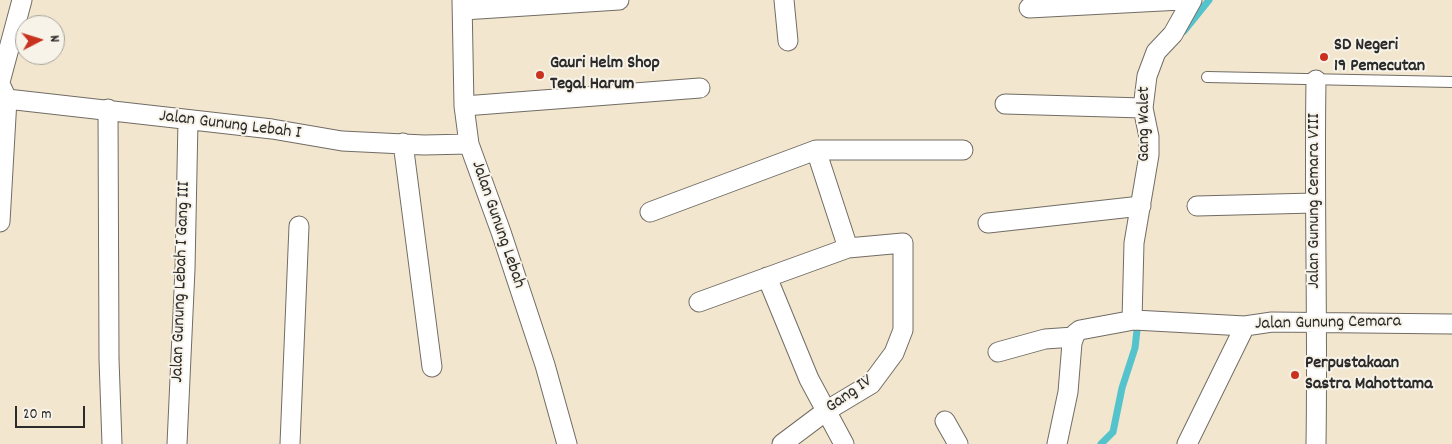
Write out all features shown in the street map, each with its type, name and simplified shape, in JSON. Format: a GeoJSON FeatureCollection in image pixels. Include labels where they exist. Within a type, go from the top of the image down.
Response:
{"type":"FeatureCollection","features":[{"type":"Feature","properties":{"kind":"street"},"geometry":{"type":"LineString","coordinates":[[0,222],[2,88],[22,0]]}},
{"type":"Feature","properties":{"kind":"street"},"geometry":{"type":"LineString","coordinates":[[462,5],[619,0]]}},
{"type":"Feature","properties":{"kind":"street"},"geometry":{"type":"LineString","coordinates":[[784,0],[788,41]]}},
{"type":"Feature","properties":{"kind":"street"},"geometry":{"type":"LineString","coordinates":[[1029,8],[1181,0]]}},
{"type":"Feature","properties":{"kind":"street","name":"Gang Walet"},"geometry":{"type":"LineString","coordinates":[[1133,320],[1134,243],[1149,155],[1149,136],[1143,108],[1146,76],[1156,52],[1173,34],[1192,0]]}},
{"type":"Feature","properties":{"kind":"street","name":"Jalan Gunung Lebah"},"geometry":{"type":"LineString","coordinates":[[462,5],[464,106],[469,144],[545,364],[567,444]]}},
{"type":"Feature","properties":{"kind":"street","name":"Jalan Gunung Cemara VIII"},"geometry":{"type":"LineString","coordinates":[[1316,80],[1314,203],[1318,322],[1316,444]]}},
{"type":"Feature","properties":{"kind":"street","name":"Jalan Gunung Lebah I"},"geometry":{"type":"LineString","coordinates":[[2,88],[108,109],[342,141],[424,145],[469,144]]}},
{"type":"Feature","properties":{"kind":"street"},"geometry":{"type":"LineString","coordinates":[[464,106],[700,88]]}},
{"type":"Feature","properties":{"kind":"street"},"geometry":{"type":"LineString","coordinates":[[1006,104],[1143,108]]}},
{"type":"Feature","properties":{"kind":"street"},"geometry":{"type":"LineString","coordinates":[[108,109],[109,359],[112,444]]}},
{"type":"Feature","properties":{"kind":"street","name":"Jalan Gunung Lebah I Gang III"},"geometry":{"type":"LineString","coordinates":[[177,444],[185,269],[188,120]]}},
{"type":"Feature","properties":{"kind":"street"},"geometry":{"type":"LineString","coordinates":[[403,143],[432,367]]}},
{"type":"Feature","properties":{"kind":"street"},"geometry":{"type":"LineString","coordinates":[[650,212],[816,150],[963,150]]}},
{"type":"Feature","properties":{"kind":"street"},"geometry":{"type":"LineString","coordinates":[[698,302],[848,248],[816,150]]}},
{"type":"Feature","properties":{"kind":"street"},"geometry":{"type":"LineString","coordinates":[[1197,206],[1314,203]]}},
{"type":"Feature","properties":{"kind":"street"},"geometry":{"type":"LineString","coordinates":[[988,223],[1141,206]]}},
{"type":"Feature","properties":{"kind":"street"},"geometry":{"type":"LineString","coordinates":[[290,444],[299,226]]}},
{"type":"Feature","properties":{"kind":"street","name":"Gang IV"},"geometry":{"type":"LineString","coordinates":[[782,444],[826,411],[871,384],[894,353],[903,330],[903,243],[848,248]]}},
{"type":"Feature","properties":{"kind":"street"},"geometry":{"type":"LineString","coordinates":[[767,277],[809,380],[844,444]]}},
{"type":"Feature","properties":{"kind":"street"},"geometry":{"type":"LineString","coordinates":[[1057,444],[1068,392],[1074,337],[1080,330],[1133,320],[1245,326]]}},
{"type":"Feature","properties":{"kind":"street","name":"Jalan Gunung Cemara"},"geometry":{"type":"LineString","coordinates":[[1187,444],[1245,326],[1272,322],[1452,324]]}},
{"type":"Feature","properties":{"kind":"street"},"geometry":{"type":"LineString","coordinates":[[998,352],[1045,339],[1074,337]]}},
{"type":"Feature","properties":{"kind":"street"},"geometry":{"type":"LineString","coordinates":[[945,421],[958,444]]}},
{"type":"Feature","properties":{"kind":"lane"},"geometry":{"type":"LineString","coordinates":[[1207,76],[1452,82]]}},
{"type":"Feature","properties":{"kind":"waterway"},"geometry":{"type":"LineString","coordinates":[[1184,31],[1209,0]]}},
{"type":"Feature","properties":{"kind":"waterway"},"geometry":{"type":"LineString","coordinates":[[1101,444],[1113,432],[1122,388],[1135,348],[1138,321]]}},
{"type":"Feature","properties":{"kind":"place","name":"SD Negeri 19 Pemecutan"},"geometry":{"type":"Point","coordinates":[1324,57]}},
{"type":"Feature","properties":{"kind":"place","name":"Gauri Helm Shop Tegal Harum"},"geometry":{"type":"Point","coordinates":[540,75]}},
{"type":"Feature","properties":{"kind":"place","name":"Perpustakaan Sastra Mahottama"},"geometry":{"type":"Point","coordinates":[1295,375]}}]}
